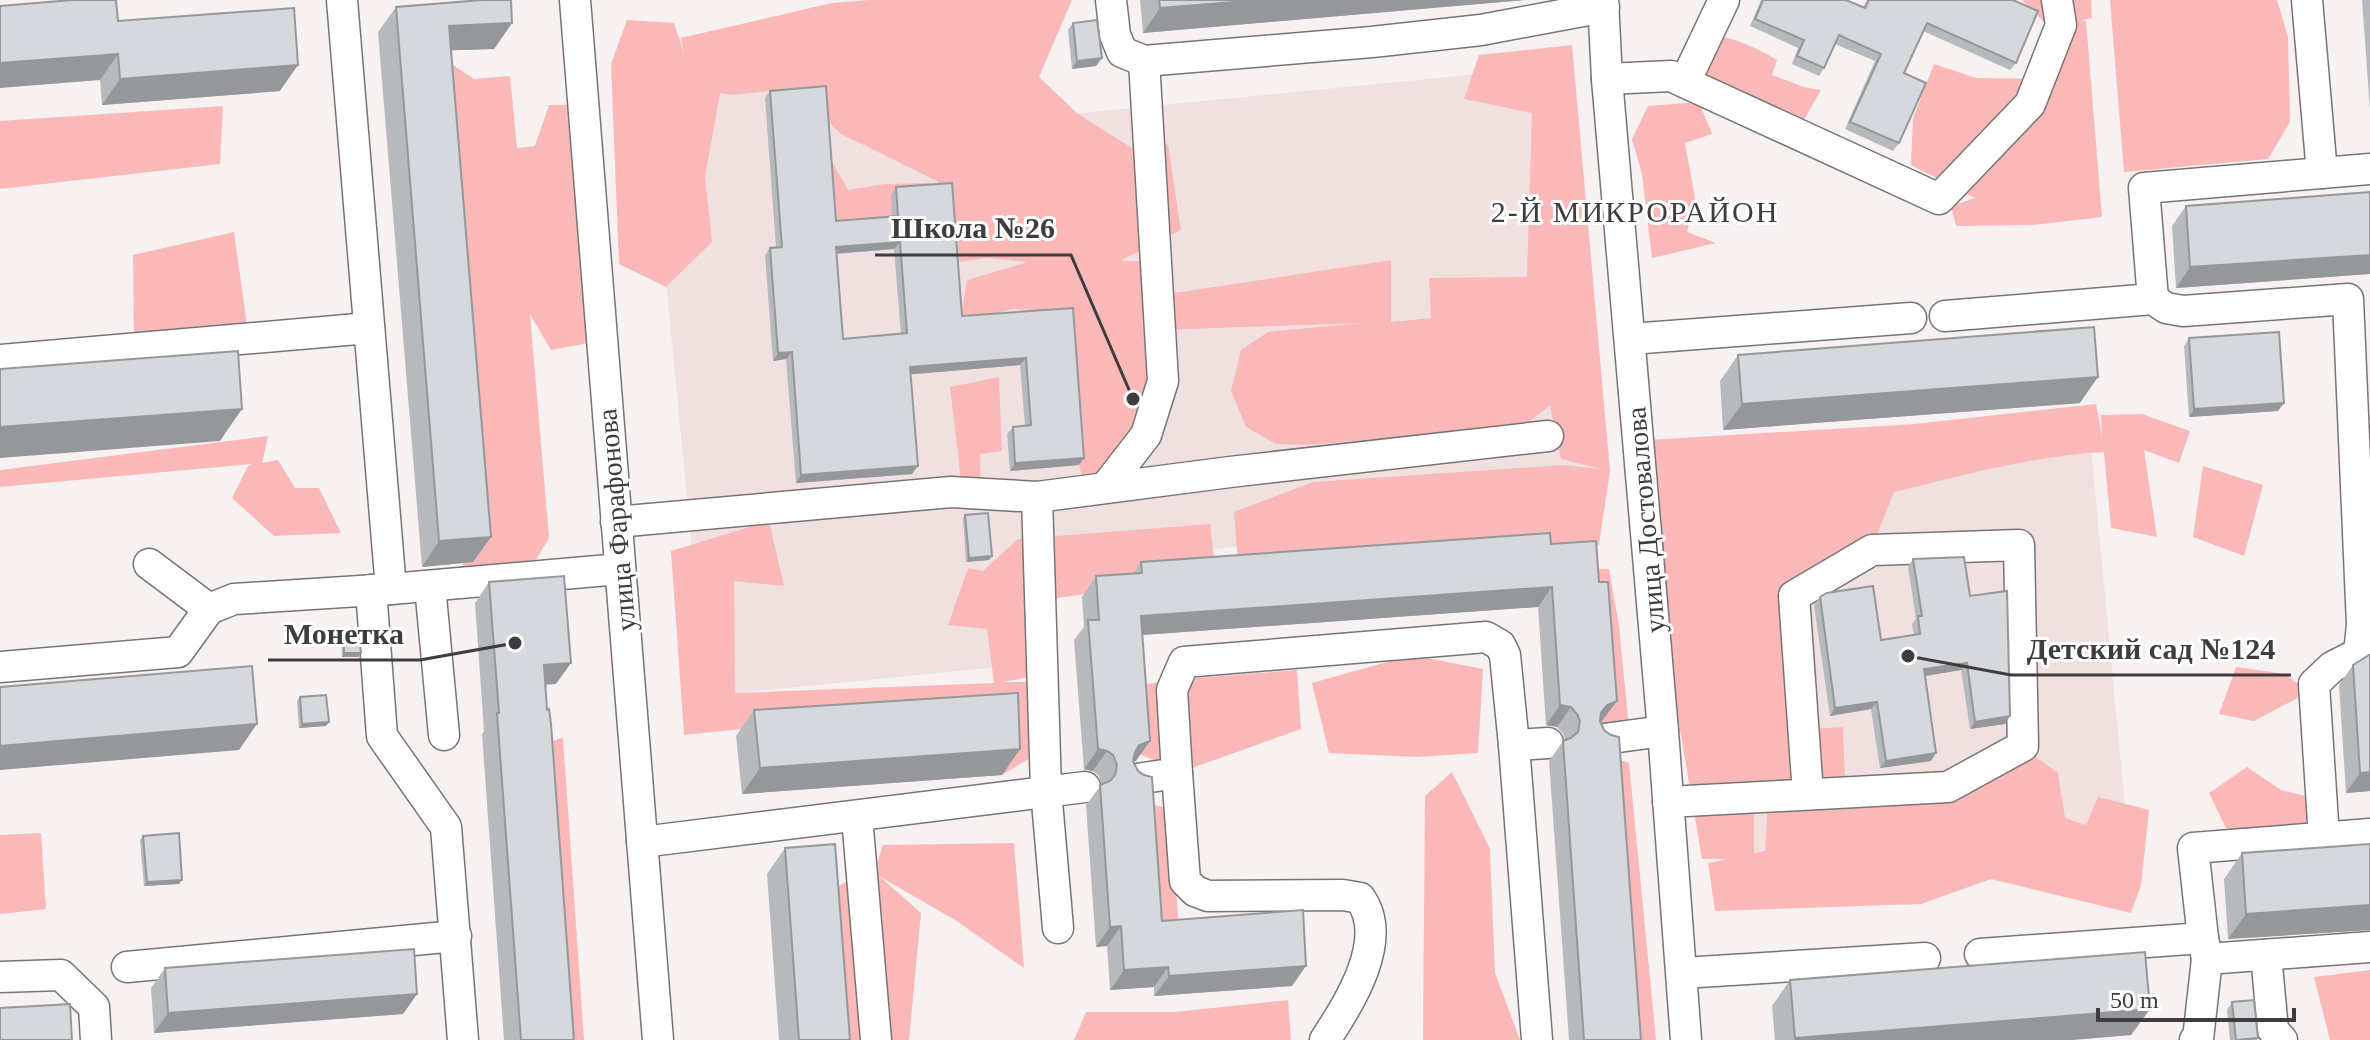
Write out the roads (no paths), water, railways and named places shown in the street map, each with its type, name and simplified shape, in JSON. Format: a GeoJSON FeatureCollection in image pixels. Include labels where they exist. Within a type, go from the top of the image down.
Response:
{"type":"FeatureCollection","features":[{"type":"Feature","properties":{"kind":"street"},"geometry":{"type":"LineString","coordinates":[[342,0],[369,328],[381,590],[382,736],[446,827],[463,1040]]}},
{"type":"Feature","properties":{"kind":"street"},"geometry":{"type":"LineString","coordinates":[[1111,0],[1115,35],[1122,52],[1144,61],[1481,30],[1604,4]]}},
{"type":"Feature","properties":{"kind":"street"},"geometry":{"type":"LineString","coordinates":[[1685,82],[1724,0]]}},
{"type":"Feature","properties":{"kind":"street"},"geometry":{"type":"LineString","coordinates":[[1607,79],[1671,76],[1939,199],[2030,104],[2061,25],[2057,0]]}},
{"type":"Feature","properties":{"kind":"street"},"geometry":{"type":"LineString","coordinates":[[2307,0],[2322,173]]}},
{"type":"Feature","properties":{"kind":"street","name":"улица Фарафонова"},"geometry":{"type":"LineString","coordinates":[[583,1],[616,522],[658,1040]]}},
{"type":"Feature","properties":{"kind":"street","name":"улица Достовалова"},"geometry":{"type":"LineString","coordinates":[[1604,4],[1607,79],[1686,1040]]}},
{"type":"Feature","properties":{"kind":"street"},"geometry":{"type":"LineString","coordinates":[[1105,488],[1146,435],[1163,381],[1144,61]]}},
{"type":"Feature","properties":{"kind":"street"},"geometry":{"type":"LineString","coordinates":[[2153,299],[2144,188],[2370,169]]}},
{"type":"Feature","properties":{"kind":"street"},"geometry":{"type":"LineString","coordinates":[[1945,316],[2153,299],[2166,308],[2183,311],[2348,299],[2362,625],[2359,653],[2332,667],[2314,684],[2324,838]]}},
{"type":"Feature","properties":{"kind":"street"},"geometry":{"type":"LineString","coordinates":[[1630,339],[1911,318]]}},
{"type":"Feature","properties":{"kind":"street"},"geometry":{"type":"LineString","coordinates":[[0,360],[369,328]]}},
{"type":"Feature","properties":{"kind":"street"},"geometry":{"type":"LineString","coordinates":[[616,522],[951,492],[1037,497],[1548,436]]}},
{"type":"Feature","properties":{"kind":"street"},"geometry":{"type":"LineString","coordinates":[[1037,497],[1046,790],[1058,928]]}},
{"type":"Feature","properties":{"kind":"street"},"geometry":{"type":"LineString","coordinates":[[1668,802],[1948,787],[2023,746],[2019,545],[1872,550],[1794,596],[1808,794]]}},
{"type":"Feature","properties":{"kind":"street"},"geometry":{"type":"LineString","coordinates":[[149,564],[209,609]]}},
{"type":"Feature","properties":{"kind":"street"},"geometry":{"type":"LineString","coordinates":[[0,667],[178,652],[209,609],[234,599],[381,590],[620,569]]}},
{"type":"Feature","properties":{"kind":"street"},"geometry":{"type":"LineString","coordinates":[[430,586],[444,735]]}},
{"type":"Feature","properties":{"kind":"street"},"geometry":{"type":"LineString","coordinates":[[1325,1040],[1354,995],[1369,949],[1369,911],[1360,898],[1343,895],[1208,896],[1195,891],[1185,881],[1172,690],[1184,662],[1477,636],[1500,645],[1505,655],[1537,1040]]}},
{"type":"Feature","properties":{"kind":"street"},"geometry":{"type":"LineString","coordinates":[[1604,739],[1663,731]]}},
{"type":"Feature","properties":{"kind":"street"},"geometry":{"type":"LineString","coordinates":[[1514,745],[1548,743]]}},
{"type":"Feature","properties":{"kind":"street"},"geometry":{"type":"LineString","coordinates":[[1137,779],[1177,773]]}},
{"type":"Feature","properties":{"kind":"street"},"geometry":{"type":"LineString","coordinates":[[642,842],[1085,787]]}},
{"type":"Feature","properties":{"kind":"street"},"geometry":{"type":"LineString","coordinates":[[857,817],[876,1040]]}},
{"type":"Feature","properties":{"kind":"street"},"geometry":{"type":"LineString","coordinates":[[2195,1040],[2198,1039],[2204,1003],[2205,949],[2193,848],[2370,834]]}},
{"type":"Feature","properties":{"kind":"street"},"geometry":{"type":"LineString","coordinates":[[127,967],[456,936]]}},
{"type":"Feature","properties":{"kind":"street"},"geometry":{"type":"LineString","coordinates":[[1980,954],[2205,949],[2266,955],[2370,947]]}},
{"type":"Feature","properties":{"kind":"street"},"geometry":{"type":"LineString","coordinates":[[2266,955],[2273,1030],[2282,1040]]}},
{"type":"Feature","properties":{"kind":"street"},"geometry":{"type":"LineString","coordinates":[[1682,973],[1925,958]]}},
{"type":"Feature","properties":{"kind":"street"},"geometry":{"type":"LineString","coordinates":[[0,977],[61,975],[94,1007],[96,1040]]}},
{"type":"Feature","properties":{"kind":"place","name":"Школа №26"},"geometry":{"type":"Point","coordinates":[1133,399]}},
{"type":"Feature","properties":{"kind":"place","name":"Монетка"},"geometry":{"type":"Point","coordinates":[515,643]}},
{"type":"Feature","properties":{"kind":"place","name":"Детский сад №124"},"geometry":{"type":"Point","coordinates":[1908,656]}},
{"type":"Feature","properties":{"kind":"district","name":"2-Й МИКРОРАЙОН"},"geometry":{"type":"Point","coordinates":[1635,212]}}]}
